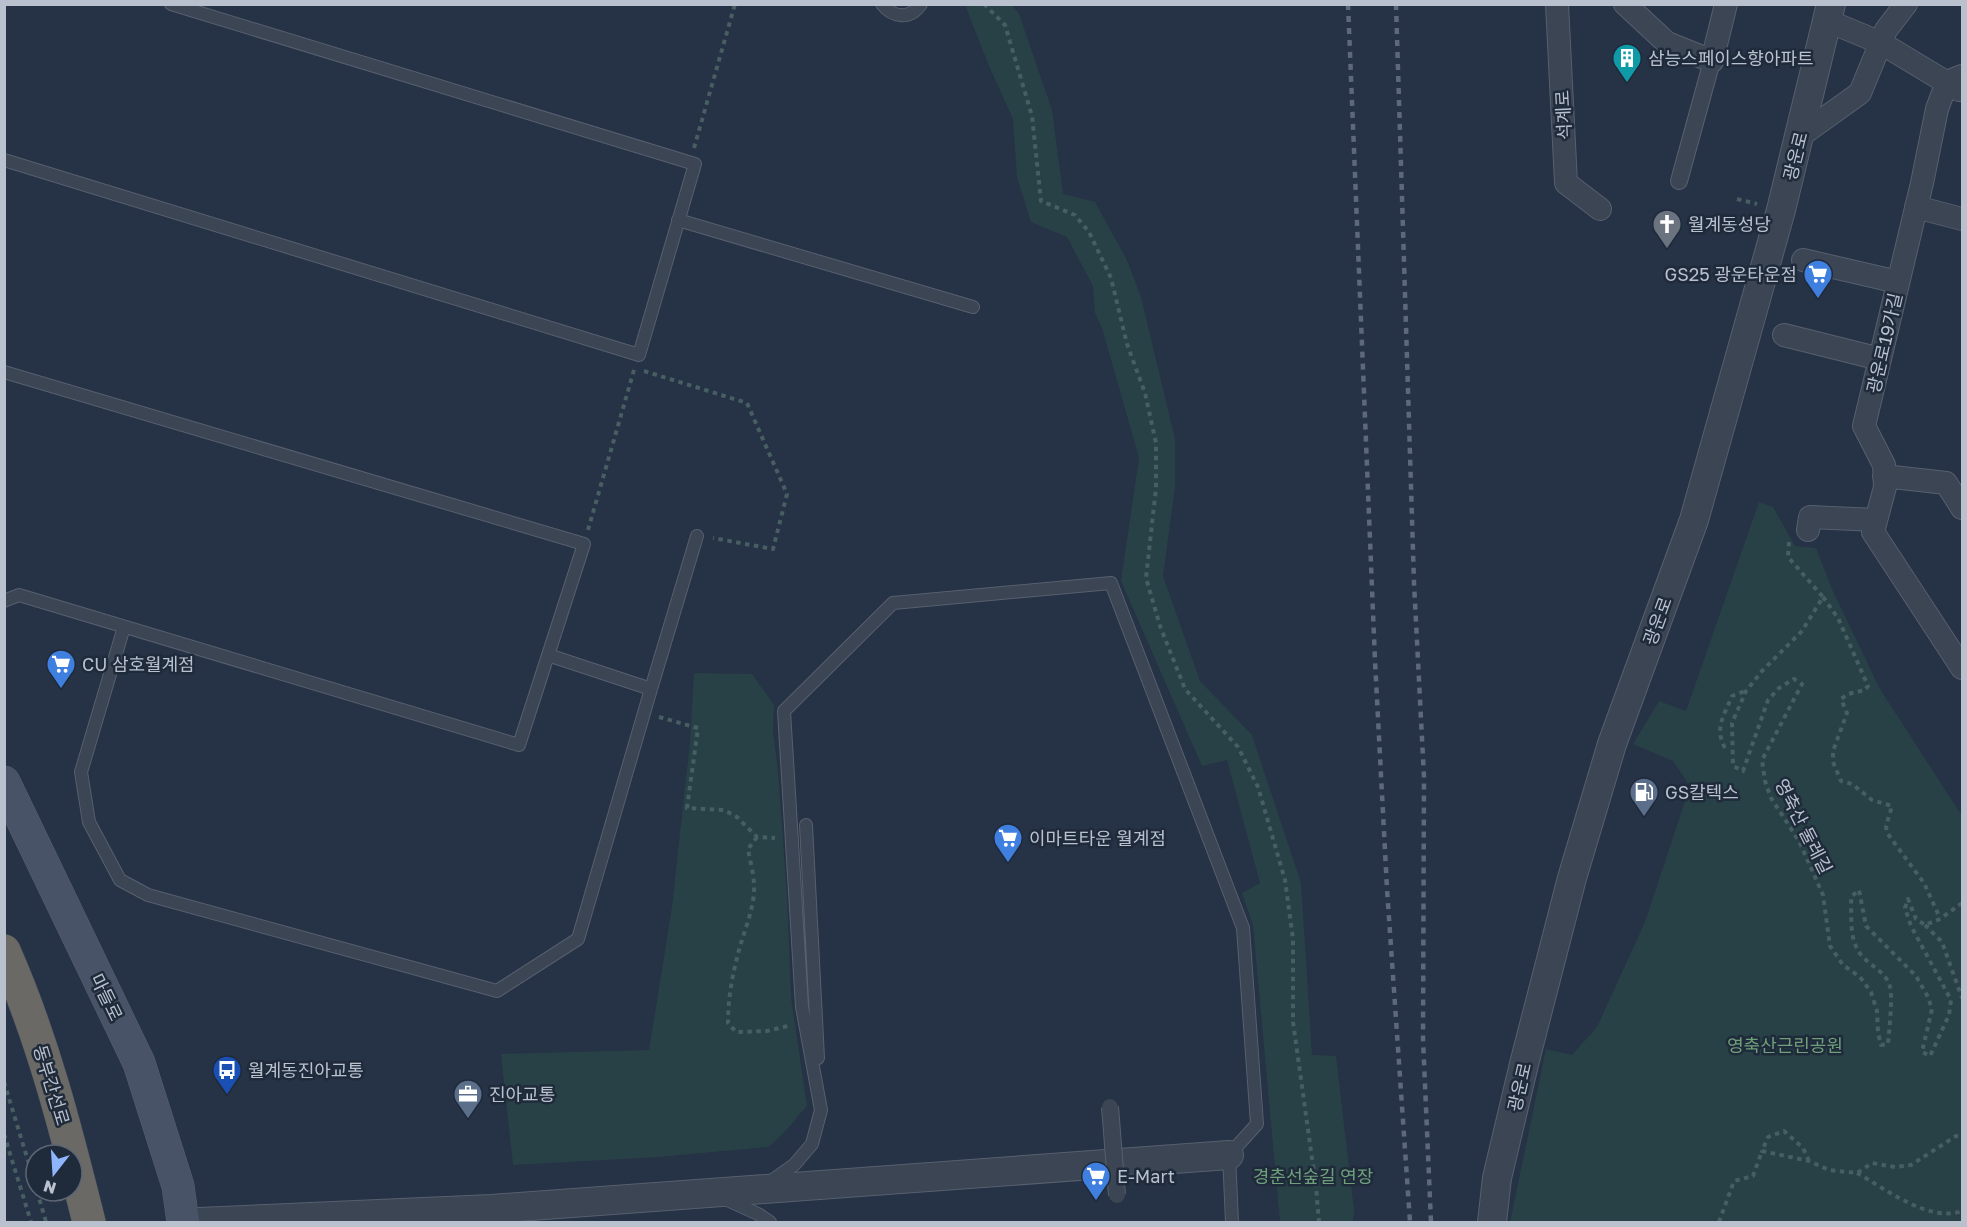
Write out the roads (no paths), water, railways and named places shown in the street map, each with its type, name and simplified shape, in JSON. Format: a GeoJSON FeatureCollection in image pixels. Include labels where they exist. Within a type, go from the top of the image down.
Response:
{"type":"FeatureCollection","features":[{"type":"Feature","properties":{"kind":"highway","name":"동부간선로"},"geometry":{"type":"LineString","coordinates":[[4,951],[35,1029],[52,1080],[89,1222]]}},
{"type":"Feature","properties":{"kind":"main road","name":"마들로"},"geometry":{"type":"LineString","coordinates":[[4,782],[139,1064],[178,1186],[183,1222]]}},
{"type":"Feature","properties":{"kind":"street","name":"석계로"},"geometry":{"type":"LineString","coordinates":[[1557,4],[1561,189],[1600,209]]}},
{"type":"Feature","properties":{"kind":"street"},"geometry":{"type":"LineString","coordinates":[[1625,4],[1667,43],[1712,61]]}},
{"type":"Feature","properties":{"kind":"street"},"geometry":{"type":"LineString","coordinates":[[1679,181],[1726,4]]}},
{"type":"Feature","properties":{"kind":"street"},"geometry":{"type":"LineString","coordinates":[[1800,136],[1860,93],[1886,30],[1906,4]]}},
{"type":"Feature","properties":{"kind":"street","name":"광운로"},"geometry":{"type":"LineString","coordinates":[[1492,1222],[1497,1178],[1572,878],[1612,744],[1694,520],[1757,299],[1800,136],[1829,13],[1881,43]]}},
{"type":"Feature","properties":{"kind":"street","name":"광운로19가길"},"geometry":{"type":"LineString","coordinates":[[1881,43],[1957,84],[1937,109],[1864,426],[1884,465],[1885,487],[1873,532],[1962,669]]}},
{"type":"Feature","properties":{"kind":"street"},"geometry":{"type":"LineString","coordinates":[[1916,207],[1962,219]]}},
{"type":"Feature","properties":{"kind":"street"},"geometry":{"type":"LineString","coordinates":[[1803,260],[1898,282]]}},
{"type":"Feature","properties":{"kind":"street"},"geometry":{"type":"LineString","coordinates":[[1784,335],[1880,359]]}},
{"type":"Feature","properties":{"kind":"street"},"geometry":{"type":"LineString","coordinates":[[1884,476],[1946,483],[1962,508]]}},
{"type":"Feature","properties":{"kind":"street"},"geometry":{"type":"LineString","coordinates":[[1809,524],[1876,520]]}},
{"type":"Feature","properties":{"kind":"street"},"geometry":{"type":"LineString","coordinates":[[1110,1107],[1117,1195]]}},
{"type":"Feature","properties":{"kind":"street"},"geometry":{"type":"LineString","coordinates":[[199,1222],[491,1216],[713,1194],[1229,1155]]}},
{"type":"Feature","properties":{"kind":"lane"},"geometry":{"type":"LineString","coordinates":[[4,160],[639,355],[695,164],[171,4]]}},
{"type":"Feature","properties":{"kind":"lane"},"geometry":{"type":"LineString","coordinates":[[882,4],[891,14],[898,16],[912,13],[921,4]]}},
{"type":"Feature","properties":{"kind":"lane"},"geometry":{"type":"LineString","coordinates":[[678,220],[973,307]]}},
{"type":"Feature","properties":{"kind":"lane"},"geometry":{"type":"LineString","coordinates":[[4,372],[584,544],[519,745],[19,595],[4,602]]}},
{"type":"Feature","properties":{"kind":"lane"},"geometry":{"type":"LineString","coordinates":[[124,627],[81,772],[89,822],[120,880],[148,895],[497,991],[578,939],[698,536]]}},
{"type":"Feature","properties":{"kind":"lane"},"geometry":{"type":"LineString","coordinates":[[821,1110],[802,1007],[784,711],[893,603],[1111,583],[1243,928],[1257,1124],[1229,1155],[1232,1222]]}},
{"type":"Feature","properties":{"kind":"lane"},"geometry":{"type":"LineString","coordinates":[[548,655],[651,689]]}},
{"type":"Feature","properties":{"kind":"lane"},"geometry":{"type":"LineString","coordinates":[[759,1191],[794,1165],[812,1144],[821,1110],[806,825]]}},
{"type":"Feature","properties":{"kind":"lane"},"geometry":{"type":"LineString","coordinates":[[713,1194],[758,1214],[770,1222]]}},
{"type":"Feature","properties":{"kind":"railway"},"geometry":{"type":"LineString","coordinates":[[1348,4],[1375,661],[1387,889],[1410,1222]]}},
{"type":"Feature","properties":{"kind":"railway"},"geometry":{"type":"LineString","coordinates":[[1396,4],[1414,583],[1424,777],[1423,1039],[1431,1222]]}},
{"type":"Feature","properties":{"kind":"place","name":"삼능스페이스향아파트"},"geometry":{"type":"Point","coordinates":[1627,84]}},
{"type":"Feature","properties":{"kind":"place","name":"월계동성당"},"geometry":{"type":"Point","coordinates":[1667,250]}},
{"type":"Feature","properties":{"kind":"place","name":"GS25 광운타운점"},"geometry":{"type":"Point","coordinates":[1818,300]}},
{"type":"Feature","properties":{"kind":"place","name":"CU 삼호월계점"},"geometry":{"type":"Point","coordinates":[61,690]}},
{"type":"Feature","properties":{"kind":"place","name":"GS칼텍스"},"geometry":{"type":"Point","coordinates":[1644,818]}},
{"type":"Feature","properties":{"kind":"place","name":"이마트타운 월계점"},"geometry":{"type":"Point","coordinates":[1008,864]}},
{"type":"Feature","properties":{"kind":"place","name":"월계동진아교통"},"geometry":{"type":"Point","coordinates":[227,1096]}},
{"type":"Feature","properties":{"kind":"place","name":"진아교통"},"geometry":{"type":"Point","coordinates":[468,1120]}},
{"type":"Feature","properties":{"kind":"place","name":"E-Mart"},"geometry":{"type":"Point","coordinates":[1096,1202]}},
{"type":"Feature","properties":{"kind":"park label","name":"영축산근린공원"},"geometry":{"type":"Point","coordinates":[1785,1045]}},
{"type":"Feature","properties":{"kind":"park label","name":"경춘선숲길 연장"},"geometry":{"type":"Point","coordinates":[1313,1176]}}]}
